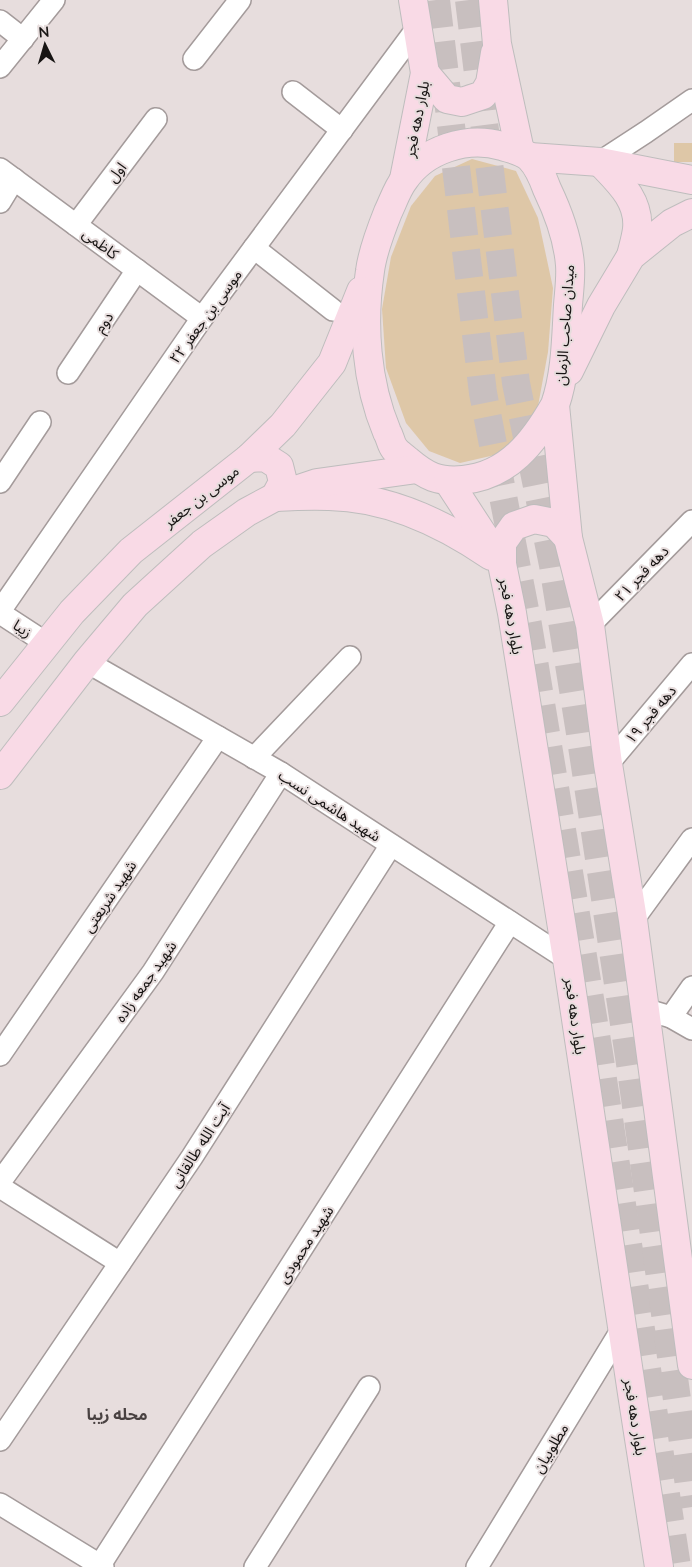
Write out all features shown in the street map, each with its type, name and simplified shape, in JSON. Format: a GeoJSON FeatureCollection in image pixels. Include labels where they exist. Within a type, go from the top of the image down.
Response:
{"type":"FeatureCollection","features":[{"type":"Feature","properties":{"kind":"main road"},"geometry":{"type":"LineString","coordinates":[[493,0],[497,44],[525,154],[600,162],[692,180]]}},
{"type":"Feature","properties":{"kind":"main road","name":"بلوار دهه فجر"},"geometry":{"type":"LineString","coordinates":[[404,180],[425,73],[414,7]]}},
{"type":"Feature","properties":{"kind":"main road"},"geometry":{"type":"LineString","coordinates":[[425,73],[447,99],[462,102],[483,95],[490,83],[497,44]]}},
{"type":"Feature","properties":{"kind":"main road","name":"میدان صاحب الزمان"},"geometry":{"type":"LineString","coordinates":[[467,143],[495,144],[525,154],[540,173],[554,203],[564,232],[570,266],[567,329],[558,396],[540,432],[508,464],[479,478],[448,481],[432,478],[395,449],[378,412],[367,355],[367,304],[370,269],[388,213],[404,180],[420,163],[447,146],[467,143]]}},
{"type":"Feature","properties":{"kind":"main road"},"geometry":{"type":"LineString","coordinates":[[600,162],[626,190],[636,208],[637,228],[631,256],[601,306],[558,396],[568,538],[590,625],[608,764],[633,920],[692,1365]]}},
{"type":"Feature","properties":{"kind":"main road"},"geometry":{"type":"LineString","coordinates":[[631,256],[672,223],[692,213]]}},
{"type":"Feature","properties":{"kind":"main road","name":"موسی بن جعفر"},"geometry":{"type":"LineString","coordinates":[[0,702],[72,612],[131,551],[249,458],[283,425],[332,363],[370,269]]}},
{"type":"Feature","properties":{"kind":"main road"},"geometry":{"type":"LineString","coordinates":[[249,458],[265,456],[279,466],[283,482],[275,497]]}},
{"type":"Feature","properties":{"kind":"main road"},"geometry":{"type":"LineString","coordinates":[[0,775],[87,662],[135,605],[202,544],[246,512],[275,497],[318,483],[417,468]]}},
{"type":"Feature","properties":{"kind":"main road","name":"بلوار دهه فجر"},"geometry":{"type":"LineString","coordinates":[[448,481],[502,564],[512,613],[660,1567]]}},
{"type":"Feature","properties":{"kind":"main road"},"geometry":{"type":"LineString","coordinates":[[275,497],[330,496],[377,502],[422,516],[463,537],[502,564]]}},
{"type":"Feature","properties":{"kind":"main road"},"geometry":{"type":"LineString","coordinates":[[502,564],[502,544],[514,526],[534,519],[541,520],[554,523],[568,538]]}},
{"type":"Feature","properties":{"kind":"street"},"geometry":{"type":"LineString","coordinates":[[0,67],[54,0]]}},
{"type":"Feature","properties":{"kind":"street"},"geometry":{"type":"LineString","coordinates":[[194,59],[240,0]]}},
{"type":"Feature","properties":{"kind":"street","name":"موسی بن جعفر ۲۲"},"geometry":{"type":"LineString","coordinates":[[0,612],[202,318],[342,130],[414,7]]}},
{"type":"Feature","properties":{"kind":"street"},"geometry":{"type":"LineString","coordinates":[[0,21],[23,39]]}},
{"type":"Feature","properties":{"kind":"street"},"geometry":{"type":"LineString","coordinates":[[293,92],[342,130]]}},
{"type":"Feature","properties":{"kind":"street"},"geometry":{"type":"LineString","coordinates":[[600,162],[692,100]]}},
{"type":"Feature","properties":{"kind":"street","name":"اول"},"geometry":{"type":"LineString","coordinates":[[76,225],[156,120]]}},
{"type":"Feature","properties":{"kind":"street"},"geometry":{"type":"LineString","coordinates":[[0,202],[7,174]]}},
{"type":"Feature","properties":{"kind":"street","name":"کاظمی"},"geometry":{"type":"LineString","coordinates":[[7,174],[202,318]]}},
{"type":"Feature","properties":{"kind":"street"},"geometry":{"type":"LineString","coordinates":[[254,248],[333,310]]}},
{"type":"Feature","properties":{"kind":"street","name":"دوم"},"geometry":{"type":"LineString","coordinates":[[68,373],[137,270]]}},
{"type":"Feature","properties":{"kind":"street"},"geometry":{"type":"LineString","coordinates":[[0,482],[40,422]]}},
{"type":"Feature","properties":{"kind":"street","name":"دهه فجر ۲۱"},"geometry":{"type":"LineString","coordinates":[[590,625],[692,521]]}},
{"type":"Feature","properties":{"kind":"street","name":"زیبا"},"geometry":{"type":"LineString","coordinates":[[0,612],[46,643]]}},
{"type":"Feature","properties":{"kind":"street"},"geometry":{"type":"LineString","coordinates":[[254,758],[350,657]]}},
{"type":"Feature","properties":{"kind":"street","name":"شهید هاشمی نسب"},"geometry":{"type":"LineString","coordinates":[[87,662],[281,773],[567,959]]}},
{"type":"Feature","properties":{"kind":"street","name":"دهه فجر ۱۹"},"geometry":{"type":"LineString","coordinates":[[608,764],[692,664]]}},
{"type":"Feature","properties":{"kind":"street","name":"شهید شریعتی"},"geometry":{"type":"LineString","coordinates":[[0,1055],[218,737]]}},
{"type":"Feature","properties":{"kind":"street","name":"شهید جمعه زاده"},"geometry":{"type":"LineString","coordinates":[[0,1182],[153,972],[281,773]]}},
{"type":"Feature","properties":{"kind":"street"},"geometry":{"type":"LineString","coordinates":[[633,920],[692,839]]}},
{"type":"Feature","properties":{"kind":"street","name":"آیت الله طالقانی"},"geometry":{"type":"LineString","coordinates":[[0,1440],[192,1157],[391,845]]}},
{"type":"Feature","properties":{"kind":"street","name":"شهید محمودی"},"geometry":{"type":"LineString","coordinates":[[102,1566],[510,922]]}},
{"type":"Feature","properties":{"kind":"street"},"geometry":{"type":"LineString","coordinates":[[671,1016],[692,987]]}},
{"type":"Feature","properties":{"kind":"street"},"geometry":{"type":"LineString","coordinates":[[644,1009],[671,1016],[692,1028]]}},
{"type":"Feature","properties":{"kind":"street"},"geometry":{"type":"LineString","coordinates":[[0,1187],[120,1263]]}},
{"type":"Feature","properties":{"kind":"street","name":"مطلوبیان"},"geometry":{"type":"LineString","coordinates":[[477,1567],[622,1329]]}},
{"type":"Feature","properties":{"kind":"street"},"geometry":{"type":"LineString","coordinates":[[254,1567],[369,1386]]}},
{"type":"Feature","properties":{"kind":"street"},"geometry":{"type":"LineString","coordinates":[[0,1504],[102,1566]]}},
{"type":"Feature","properties":{"kind":"shaded area"},"geometry":{"type":"Polygon","coordinates":[[[674,143],[692,143],[692,162],[674,162],[674,143]]]}},
{"type":"Feature","properties":{"kind":"shaded area"},"geometry":{"type":"Polygon","coordinates":[[[472,159],[516,171],[538,218],[553,288],[548,352],[538,406],[508,452],[460,463],[429,451],[406,423],[386,368],[382,309],[391,257],[411,206],[435,176],[472,159]]]}},
{"type":"Feature","properties":{"kind":"tunnel"},"geometry":{"type":"LineString","coordinates":[[436,0],[483,393],[528,625],[599,1053],[677,1567]]}},
{"type":"Feature","properties":{"kind":"tunnel"},"geometry":{"type":"LineString","coordinates":[[469,0],[516,383],[553,565],[580,733],[631,1070],[692,1507]]}},
{"type":"Feature","properties":{"kind":"district","name":"محله زیبا"},"geometry":{"type":"Point","coordinates":[117,1413]}}]}
